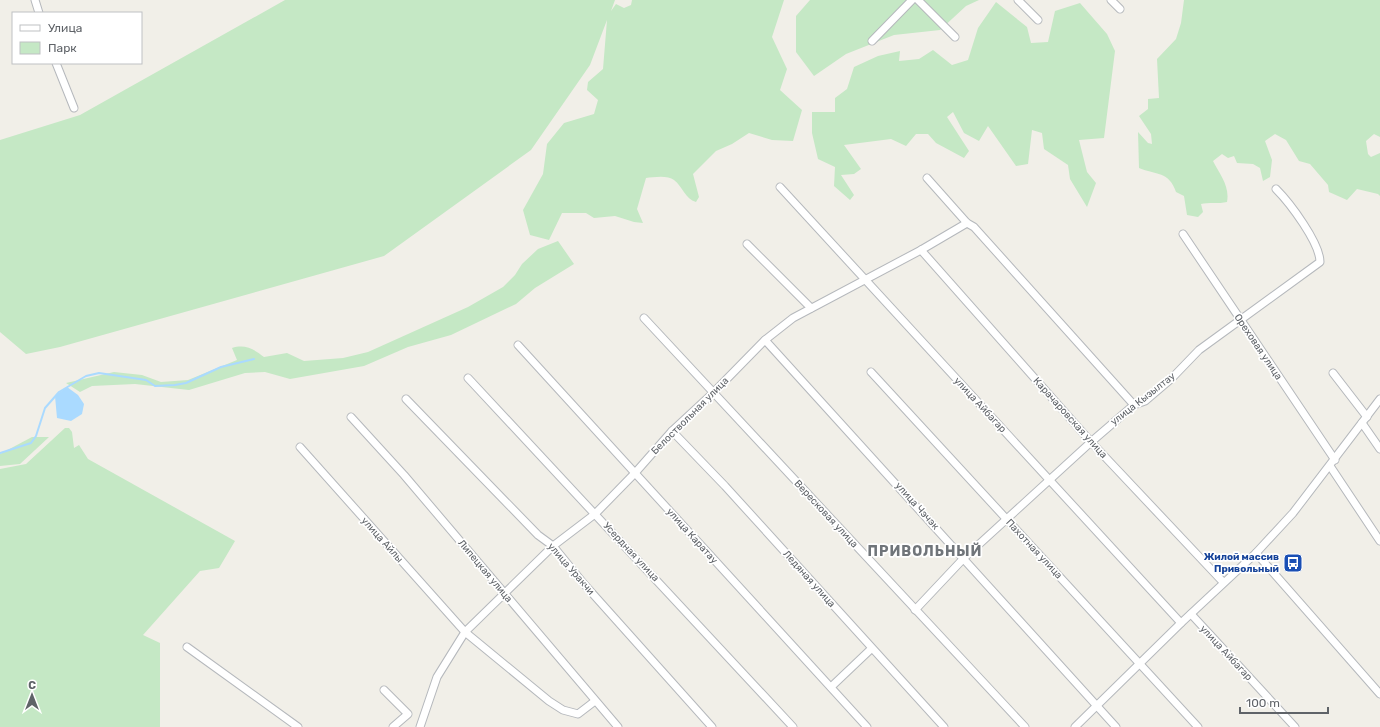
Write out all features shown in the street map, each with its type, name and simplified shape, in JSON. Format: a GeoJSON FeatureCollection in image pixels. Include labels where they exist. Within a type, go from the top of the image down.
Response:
{"type":"FeatureCollection","features":[{"type":"Feature","properties":{"kind":"street"},"geometry":{"type":"LineString","coordinates":[[35,0],[39,12]]}},
{"type":"Feature","properties":{"kind":"street"},"geometry":{"type":"LineString","coordinates":[[872,41],[912,0]]}},
{"type":"Feature","properties":{"kind":"street"},"geometry":{"type":"LineString","coordinates":[[918,0],[955,37]]}},
{"type":"Feature","properties":{"kind":"street"},"geometry":{"type":"LineString","coordinates":[[1018,0],[1038,20]]}},
{"type":"Feature","properties":{"kind":"street"},"geometry":{"type":"LineString","coordinates":[[1111,0],[1120,9]]}},
{"type":"Feature","properties":{"kind":"street"},"geometry":{"type":"LineString","coordinates":[[56,64],[74,108]]}},
{"type":"Feature","properties":{"kind":"street"},"geometry":{"type":"LineString","coordinates":[[927,178],[967,223],[974,227],[1134,405]]}},
{"type":"Feature","properties":{"kind":"street","name":"улица Айбагар"},"geometry":{"type":"LineString","coordinates":[[780,187],[1181,623]]}},
{"type":"Feature","properties":{"kind":"street","name":"улица Кызылтау"},"geometry":{"type":"LineString","coordinates":[[915,610],[964,558],[1050,481],[1090,442],[1134,405],[1145,401],[1172,378],[1199,350],[1320,262],[1320,255],[1317,246],[1286,199],[1276,189]]}},
{"type":"Feature","properties":{"kind":"street","name":"Белоствольная улица"},"geometry":{"type":"LineString","coordinates":[[420,727],[437,677],[465,632],[553,546],[596,514],[672,431],[713,393],[765,340],[792,318],[921,250],[967,223]]}},
{"type":"Feature","properties":{"kind":"street","name":"Ореховая улица"},"geometry":{"type":"LineString","coordinates":[[1183,234],[1240,321],[1335,460]]}},
{"type":"Feature","properties":{"kind":"street"},"geometry":{"type":"LineString","coordinates":[[747,244],[811,308]]}},
{"type":"Feature","properties":{"kind":"street","name":"Карачаровская улица"},"geometry":{"type":"LineString","coordinates":[[921,250],[1090,442],[1223,582]]}},
{"type":"Feature","properties":{"kind":"street","name":"Вересковая улица"},"geometry":{"type":"LineString","coordinates":[[644,318],[1025,727]]}},
{"type":"Feature","properties":{"kind":"street","name":"улица Чэчэк"},"geometry":{"type":"LineString","coordinates":[[765,340],[1116,727]]}},
{"type":"Feature","properties":{"kind":"street","name":"улица Каратау"},"geometry":{"type":"LineString","coordinates":[[518,345],[867,727]]}},
{"type":"Feature","properties":{"kind":"street","name":"Пахотная улица"},"geometry":{"type":"LineString","coordinates":[[870,372],[1198,727]]}},
{"type":"Feature","properties":{"kind":"street"},"geometry":{"type":"LineString","coordinates":[[1333,373],[1365,420],[1380,448]]}},
{"type":"Feature","properties":{"kind":"street","name":"Усердная улица"},"geometry":{"type":"LineString","coordinates":[[468,378],[596,514],[790,726]]}},
{"type":"Feature","properties":{"kind":"street","name":"улица Уракчи"},"geometry":{"type":"LineString","coordinates":[[406,399],[538,535],[553,546],[584,584],[712,727]]}},
{"type":"Feature","properties":{"kind":"street"},"geometry":{"type":"LineString","coordinates":[[1075,727],[1223,582],[1256,553],[1293,513],[1335,460],[1380,399]]}},
{"type":"Feature","properties":{"kind":"street","name":"Липецкая улица"},"geometry":{"type":"LineString","coordinates":[[351,417],[404,475],[618,727]]}},
{"type":"Feature","properties":{"kind":"street","name":"Ледяная улица"},"geometry":{"type":"LineString","coordinates":[[672,431],[726,486],[944,727]]}},
{"type":"Feature","properties":{"kind":"street","name":"улица Айлы"},"geometry":{"type":"LineString","coordinates":[[300,447],[465,632],[531,688],[563,710],[578,714],[595,701]]}},
{"type":"Feature","properties":{"kind":"street"},"geometry":{"type":"LineString","coordinates":[[1330,466],[1380,541]]}},
{"type":"Feature","properties":{"kind":"street"},"geometry":{"type":"LineString","coordinates":[[1256,553],[1380,694]]}},
{"type":"Feature","properties":{"kind":"street","name":"улица Айбагар"},"geometry":{"type":"LineString","coordinates":[[1191,614],[1295,727]]}},
{"type":"Feature","properties":{"kind":"street"},"geometry":{"type":"LineString","coordinates":[[188,647],[298,727]]}},
{"type":"Feature","properties":{"kind":"street"},"geometry":{"type":"LineString","coordinates":[[830,687],[871,648]]}},
{"type":"Feature","properties":{"kind":"street"},"geometry":{"type":"LineString","coordinates":[[384,690],[408,714],[393,727]]}},
{"type":"Feature","properties":{"kind":"green space"},"geometry":{"type":"Polygon","coordinates":[[[285,0],[615,0],[611,11],[616,4],[624,8],[631,5],[632,0],[784,0],[772,37],[787,69],[780,90],[802,110],[793,141],[772,140],[749,133],[732,144],[716,151],[693,174],[699,197],[696,202],[689,198],[671,178],[646,178],[637,209],[643,223],[634,222],[615,216],[594,218],[586,213],[562,213],[549,240],[530,235],[523,210],[543,174],[547,144],[564,123],[594,114],[598,100],[587,90],[588,82],[603,69],[607,20],[590,65],[531,150],[384,256],[60,347],[26,354],[0,332],[0,140],[80,115],[285,0]]]}},
{"type":"Feature","properties":{"kind":"green space"},"geometry":{"type":"Polygon","coordinates":[[[810,0],[979,0],[966,6],[940,30],[894,35],[846,54],[814,76],[796,52],[796,16],[810,0]]]}},
{"type":"Feature","properties":{"kind":"green space"},"geometry":{"type":"Polygon","coordinates":[[[1184,0],[1380,0],[1380,137],[1374,134],[1366,141],[1368,154],[1371,157],[1380,153],[1380,196],[1378,194],[1357,189],[1347,200],[1329,192],[1328,185],[1310,164],[1299,161],[1286,140],[1275,134],[1265,141],[1272,160],[1270,177],[1263,181],[1260,168],[1253,164],[1237,163],[1234,156],[1228,158],[1222,154],[1213,161],[1226,186],[1228,196],[1227,202],[1201,204],[1203,212],[1198,217],[1187,215],[1184,196],[1176,192],[1170,180],[1161,175],[1139,168],[1138,132],[1148,143],[1152,144],[1151,134],[1139,116],[1148,109],[1148,99],[1159,98],[1157,59],[1176,39],[1181,23],[1184,0]]]}},
{"type":"Feature","properties":{"kind":"green space"},"geometry":{"type":"Polygon","coordinates":[[[996,2],[1027,27],[1031,43],[1048,42],[1055,11],[1080,3],[1107,34],[1115,51],[1104,138],[1079,140],[1087,172],[1096,183],[1087,207],[1070,179],[1068,165],[1044,149],[1042,133],[1032,130],[1028,164],[1016,166],[988,126],[979,141],[964,133],[953,112],[947,117],[969,151],[964,158],[936,143],[928,134],[916,134],[906,146],[891,139],[844,145],[861,169],[854,174],[841,175],[854,195],[850,200],[834,186],[835,167],[818,159],[812,133],[812,112],[835,112],[835,98],[847,89],[854,67],[878,56],[900,51],[899,61],[919,59],[933,50],[952,65],[968,60],[978,28],[996,2]]]}},
{"type":"Feature","properties":{"kind":"green space"},"geometry":{"type":"Polygon","coordinates":[[[558,241],[574,264],[535,288],[516,304],[451,335],[408,347],[364,366],[290,379],[265,372],[245,373],[189,390],[135,384],[92,386],[80,392],[66,383],[114,372],[142,375],[161,382],[188,380],[237,360],[232,348],[237,347],[249,348],[264,357],[287,353],[304,361],[343,358],[368,352],[468,307],[503,287],[515,275],[522,264],[538,249],[558,241]]]}},
{"type":"Feature","properties":{"kind":"green space"},"geometry":{"type":"Polygon","coordinates":[[[65,428],[69,428],[72,432],[74,448],[79,445],[88,459],[235,541],[219,568],[200,571],[143,635],[160,643],[160,727],[0,727],[0,469],[26,464],[65,428]]]}},
{"type":"Feature","properties":{"kind":"green space"},"geometry":{"type":"Polygon","coordinates":[[[32,437],[49,437],[20,464],[0,466],[0,454],[32,437]]]}},
{"type":"Feature","properties":{"kind":"water"},"geometry":{"type":"Polygon","coordinates":[[[67,387],[78,395],[84,404],[82,414],[71,421],[57,418],[55,396],[67,387]]]}},
{"type":"Feature","properties":{"kind":"waterway"},"geometry":{"type":"LineString","coordinates":[[0,453],[31,443],[36,436],[45,408],[59,392],[86,376],[99,373],[146,380],[155,386],[175,385],[186,383],[221,367],[254,359]]}},
{"type":"Feature","properties":{"kind":"place","name":"Жилой массив Привольный"},"geometry":{"type":"Point","coordinates":[1293,563]}},
{"type":"Feature","properties":{"kind":"district","name":"ПРИВОЛЬНЫЙ"},"geometry":{"type":"Point","coordinates":[925,551]}}]}
